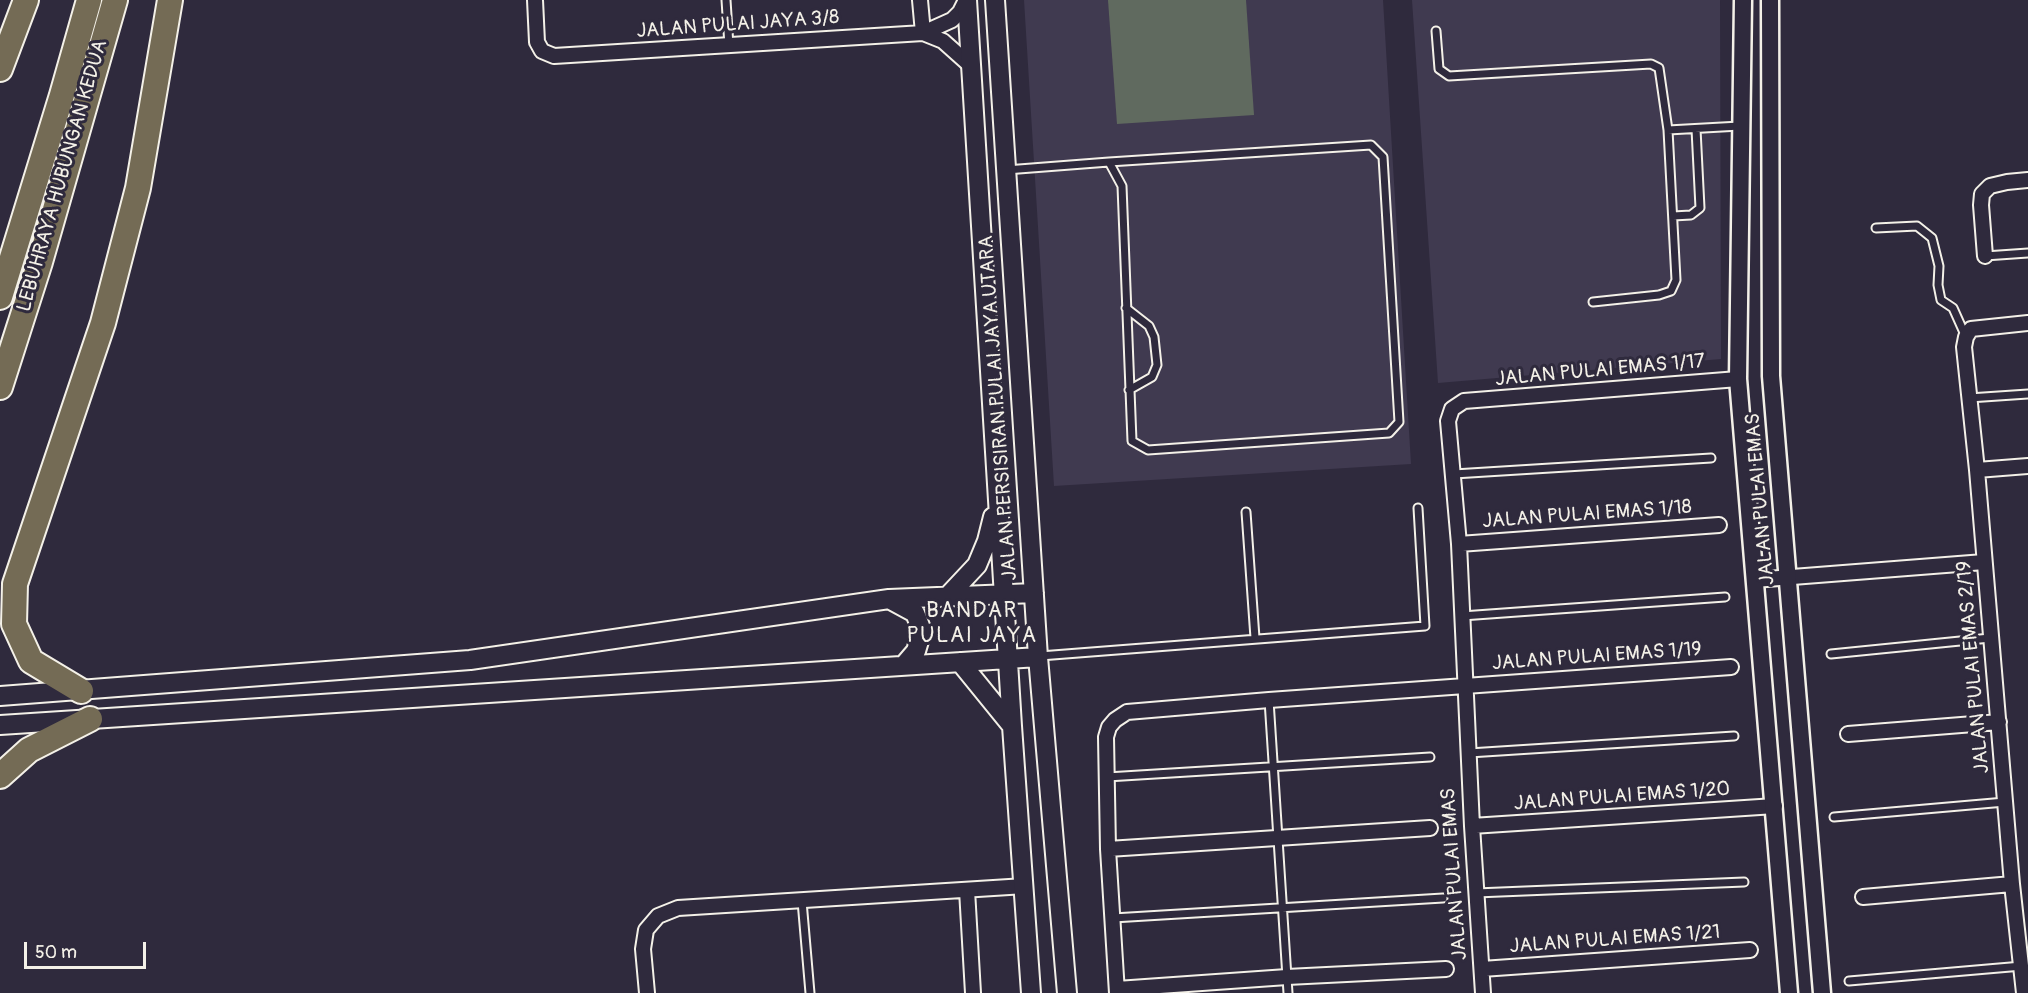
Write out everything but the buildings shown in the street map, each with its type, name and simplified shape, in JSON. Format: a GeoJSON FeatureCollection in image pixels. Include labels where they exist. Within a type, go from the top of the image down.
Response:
{"type":"FeatureCollection","features":[{"type":"Feature","properties":{"kind":"highway"},"geometry":{"type":"LineString","coordinates":[[0,69],[26,0]]}},
{"type":"Feature","properties":{"kind":"highway","name":"LEBUHRAYA HUBUNGAN KEDUA"},"geometry":{"type":"LineString","coordinates":[[0,297],[89,0]]}},
{"type":"Feature","properties":{"kind":"highway","name":"LEBUHRAYA HUBUNGAN KEDUA"},"geometry":{"type":"LineString","coordinates":[[0,387],[40,262],[115,0]]}},
{"type":"Feature","properties":{"kind":"highway"},"geometry":{"type":"LineString","coordinates":[[81,691],[31,661],[14,624],[15,584],[103,323],[138,188],[170,0]]}},
{"type":"Feature","properties":{"kind":"highway"},"geometry":{"type":"LineString","coordinates":[[0,776],[29,750],[90,719]]}},
{"type":"Feature","properties":{"kind":"main road","name":"JALAN PERSISIRAN PULAI JAYA UTARA"},"geometry":{"type":"LineString","coordinates":[[967,0],[997,497],[1031,993]]}},
{"type":"Feature","properties":{"kind":"main road","name":"JALAN PERSISIRAN PULAI JAYA UTARA"},"geometry":{"type":"LineString","coordinates":[[994,0],[1038,657],[1067,993]]}},
{"type":"Feature","properties":{"kind":"main road"},"geometry":{"type":"LineString","coordinates":[[947,597],[977,565],[987,541],[997,497]]}},
{"type":"Feature","properties":{"kind":"main road"},"geometry":{"type":"LineString","coordinates":[[0,696],[470,660],[889,599],[1034,593]]}},
{"type":"Feature","properties":{"kind":"main road"},"geometry":{"type":"LineString","coordinates":[[889,599],[915,614],[922,631],[916,651],[904,665]]}},
{"type":"Feature","properties":{"kind":"main road"},"geometry":{"type":"LineString","coordinates":[[0,725],[1038,657]]}},
{"type":"Feature","properties":{"kind":"main road"},"geometry":{"type":"LineString","coordinates":[[960,662],[1012,726]]}},
{"type":"Feature","properties":{"kind":"street","name":"JALAN PULAI JAYA 3/8"},"geometry":{"type":"LineString","coordinates":[[535,0],[537,42],[542,51],[555,56],[923,33]]}},
{"type":"Feature","properties":{"kind":"street"},"geometry":{"type":"LineString","coordinates":[[920,0],[923,33]]}},
{"type":"Feature","properties":{"kind":"street"},"geometry":{"type":"LineString","coordinates":[[923,33],[952,20],[967,0]]}},
{"type":"Feature","properties":{"kind":"street","name":"JALAN PULAI EMAS"},"geometry":{"type":"LineString","coordinates":[[1743,0],[1738,379],[1789,993]]}},
{"type":"Feature","properties":{"kind":"street","name":"JALAN PULAI EMAS"},"geometry":{"type":"LineString","coordinates":[[1770,0],[1771,376],[1822,993]]}},
{"type":"Feature","properties":{"kind":"street"},"geometry":{"type":"LineString","coordinates":[[923,33],[943,40],[971,66]]}},
{"type":"Feature","properties":{"kind":"street"},"geometry":{"type":"LineString","coordinates":[[1985,256],[1982,194],[1990,186],[2028,180]]}},
{"type":"Feature","properties":{"kind":"street"},"geometry":{"type":"LineString","coordinates":[[1966,337],[1971,329],[2028,323]]}},
{"type":"Feature","properties":{"kind":"street","name":"JALAN PULAI EMAS 2/19"},"geometry":{"type":"LineString","coordinates":[[1966,337],[1964,347],[1977,470],[2012,885],[2024,993]]}},
{"type":"Feature","properties":{"kind":"street","name":"JALAN PULAI EMAS 1/17"},"geometry":{"type":"LineString","coordinates":[[1464,401],[1738,379]]}},
{"type":"Feature","properties":{"kind":"street","name":"JALAN PULAI EMAS"},"geometry":{"type":"LineString","coordinates":[[1464,401],[1452,409],[1448,421],[1459,544],[1472,826],[1483,993]]}},
{"type":"Feature","properties":{"kind":"street"},"geometry":{"type":"LineString","coordinates":[[1977,470],[2028,466]]}},
{"type":"Feature","properties":{"kind":"street","name":"JALAN PULAI EMAS 1/18"},"geometry":{"type":"LineString","coordinates":[[1459,544],[1719,525]]}},
{"type":"Feature","properties":{"kind":"street"},"geometry":{"type":"LineString","coordinates":[[1754,580],[1984,562]]}},
{"type":"Feature","properties":{"kind":"street","name":"JALAN PULAI EMAS 1/19"},"geometry":{"type":"LineString","coordinates":[[1109,727],[1127,712],[1731,667]]}},
{"type":"Feature","properties":{"kind":"street"},"geometry":{"type":"LineString","coordinates":[[1848,734],[1999,722]]}},
{"type":"Feature","properties":{"kind":"street","name":"JALAN PULAI EMAS"},"geometry":{"type":"LineString","coordinates":[[1109,727],[1106,737],[1108,849],[1117,991],[1287,977],[1446,969]]}},
{"type":"Feature","properties":{"kind":"street","name":"JALAN PULAI EMAS 1/20"},"geometry":{"type":"LineString","coordinates":[[1472,826],[1775,806]]}},
{"type":"Feature","properties":{"kind":"street","name":"JALAN PULAI EMAS"},"geometry":{"type":"LineString","coordinates":[[1108,849],[1430,828]]}},
{"type":"Feature","properties":{"kind":"street"},"geometry":{"type":"LineString","coordinates":[[1863,897],[2012,885]]}},
{"type":"Feature","properties":{"kind":"street"},"geometry":{"type":"LineString","coordinates":[[647,993],[643,949],[646,930],[658,916],[678,908],[1025,886]]}},
{"type":"Feature","properties":{"kind":"street"},"geometry":{"type":"LineString","coordinates":[[966,890],[973,993]]}},
{"type":"Feature","properties":{"kind":"street","name":"JALAN PULAI EMAS 1/21"},"geometry":{"type":"LineString","coordinates":[[1482,969],[1750,950]]}},
{"type":"Feature","properties":{"kind":"lane"},"geometry":{"type":"LineString","coordinates":[[726,0],[729,46]]}},
{"type":"Feature","properties":{"kind":"lane"},"geometry":{"type":"LineString","coordinates":[[1436,31],[1439,69],[1449,76],[1651,64],[1659,68],[1668,130],[1676,280],[1671,291],[1659,295],[1593,302]]}},
{"type":"Feature","properties":{"kind":"lane"},"geometry":{"type":"LineString","coordinates":[[1668,130],[1743,126]]}},
{"type":"Feature","properties":{"kind":"lane"},"geometry":{"type":"LineString","coordinates":[[1673,216],[1691,215],[1700,208],[1696,129]]}},
{"type":"Feature","properties":{"kind":"lane"},"geometry":{"type":"LineString","coordinates":[[1006,170],[1109,162],[1371,145],[1383,157],[1399,422],[1389,433],[1148,450],[1132,441],[1122,186],[1109,162]]}},
{"type":"Feature","properties":{"kind":"lane"},"geometry":{"type":"LineString","coordinates":[[1876,228],[1917,226],[1932,238],[1938,266],[1941,300],[1953,308],[1966,337]]}},
{"type":"Feature","properties":{"kind":"lane"},"geometry":{"type":"LineString","coordinates":[[1985,256],[2028,253]]}},
{"type":"Feature","properties":{"kind":"lane"},"geometry":{"type":"LineString","coordinates":[[1126,308],[1149,326],[1154,337],[1157,365],[1152,377],[1129,390]]}},
{"type":"Feature","properties":{"kind":"lane"},"geometry":{"type":"LineString","coordinates":[[1969,398],[2028,394]]}},
{"type":"Feature","properties":{"kind":"lane"},"geometry":{"type":"LineString","coordinates":[[1454,474],[1711,458]]}},
{"type":"Feature","properties":{"kind":"lane"},"geometry":{"type":"LineString","coordinates":[[1038,657],[1425,626],[1418,508]]}},
{"type":"Feature","properties":{"kind":"lane"},"geometry":{"type":"LineString","coordinates":[[1246,513],[1255,638]]}},
{"type":"Feature","properties":{"kind":"lane"},"geometry":{"type":"LineString","coordinates":[[1462,616],[1725,597]]}},
{"type":"Feature","properties":{"kind":"lane"},"geometry":{"type":"LineString","coordinates":[[1831,654],[1990,638]]}},
{"type":"Feature","properties":{"kind":"lane"},"geometry":{"type":"LineString","coordinates":[[1269,700],[1288,993]]}},
{"type":"Feature","properties":{"kind":"lane"},"geometry":{"type":"LineString","coordinates":[[1469,753],[1734,736]]}},
{"type":"Feature","properties":{"kind":"lane"},"geometry":{"type":"LineString","coordinates":[[1107,777],[1430,757]]}},
{"type":"Feature","properties":{"kind":"lane"},"geometry":{"type":"LineString","coordinates":[[1834,818],[2005,802]]}},
{"type":"Feature","properties":{"kind":"lane"},"geometry":{"type":"LineString","coordinates":[[1476,893],[1744,882]]}},
{"type":"Feature","properties":{"kind":"lane"},"geometry":{"type":"LineString","coordinates":[[1113,918],[1443,898]]}},
{"type":"Feature","properties":{"kind":"lane"},"geometry":{"type":"LineString","coordinates":[[802,901],[810,993]]}},
{"type":"Feature","properties":{"kind":"lane"},"geometry":{"type":"LineString","coordinates":[[1849,981],[2022,966]]}},
{"type":"Feature","properties":{"kind":"shaded area"},"geometry":{"type":"Polygon","coordinates":[[[1024,0],[1383,0],[1411,464],[1054,486],[1024,0]]]}},
{"type":"Feature","properties":{"kind":"shaded area"},"geometry":{"type":"Polygon","coordinates":[[[1108,0],[1246,0],[1254,115],[1117,124],[1108,0]]]}},
{"type":"Feature","properties":{"kind":"shaded area"},"geometry":{"type":"Polygon","coordinates":[[[1412,0],[1720,0],[1721,359],[1438,383],[1412,0]]]}},
{"type":"Feature","properties":{"kind":"district","name":"BANDAR PULAI JAYA"},"geometry":{"type":"Point","coordinates":[972,624]}}]}
